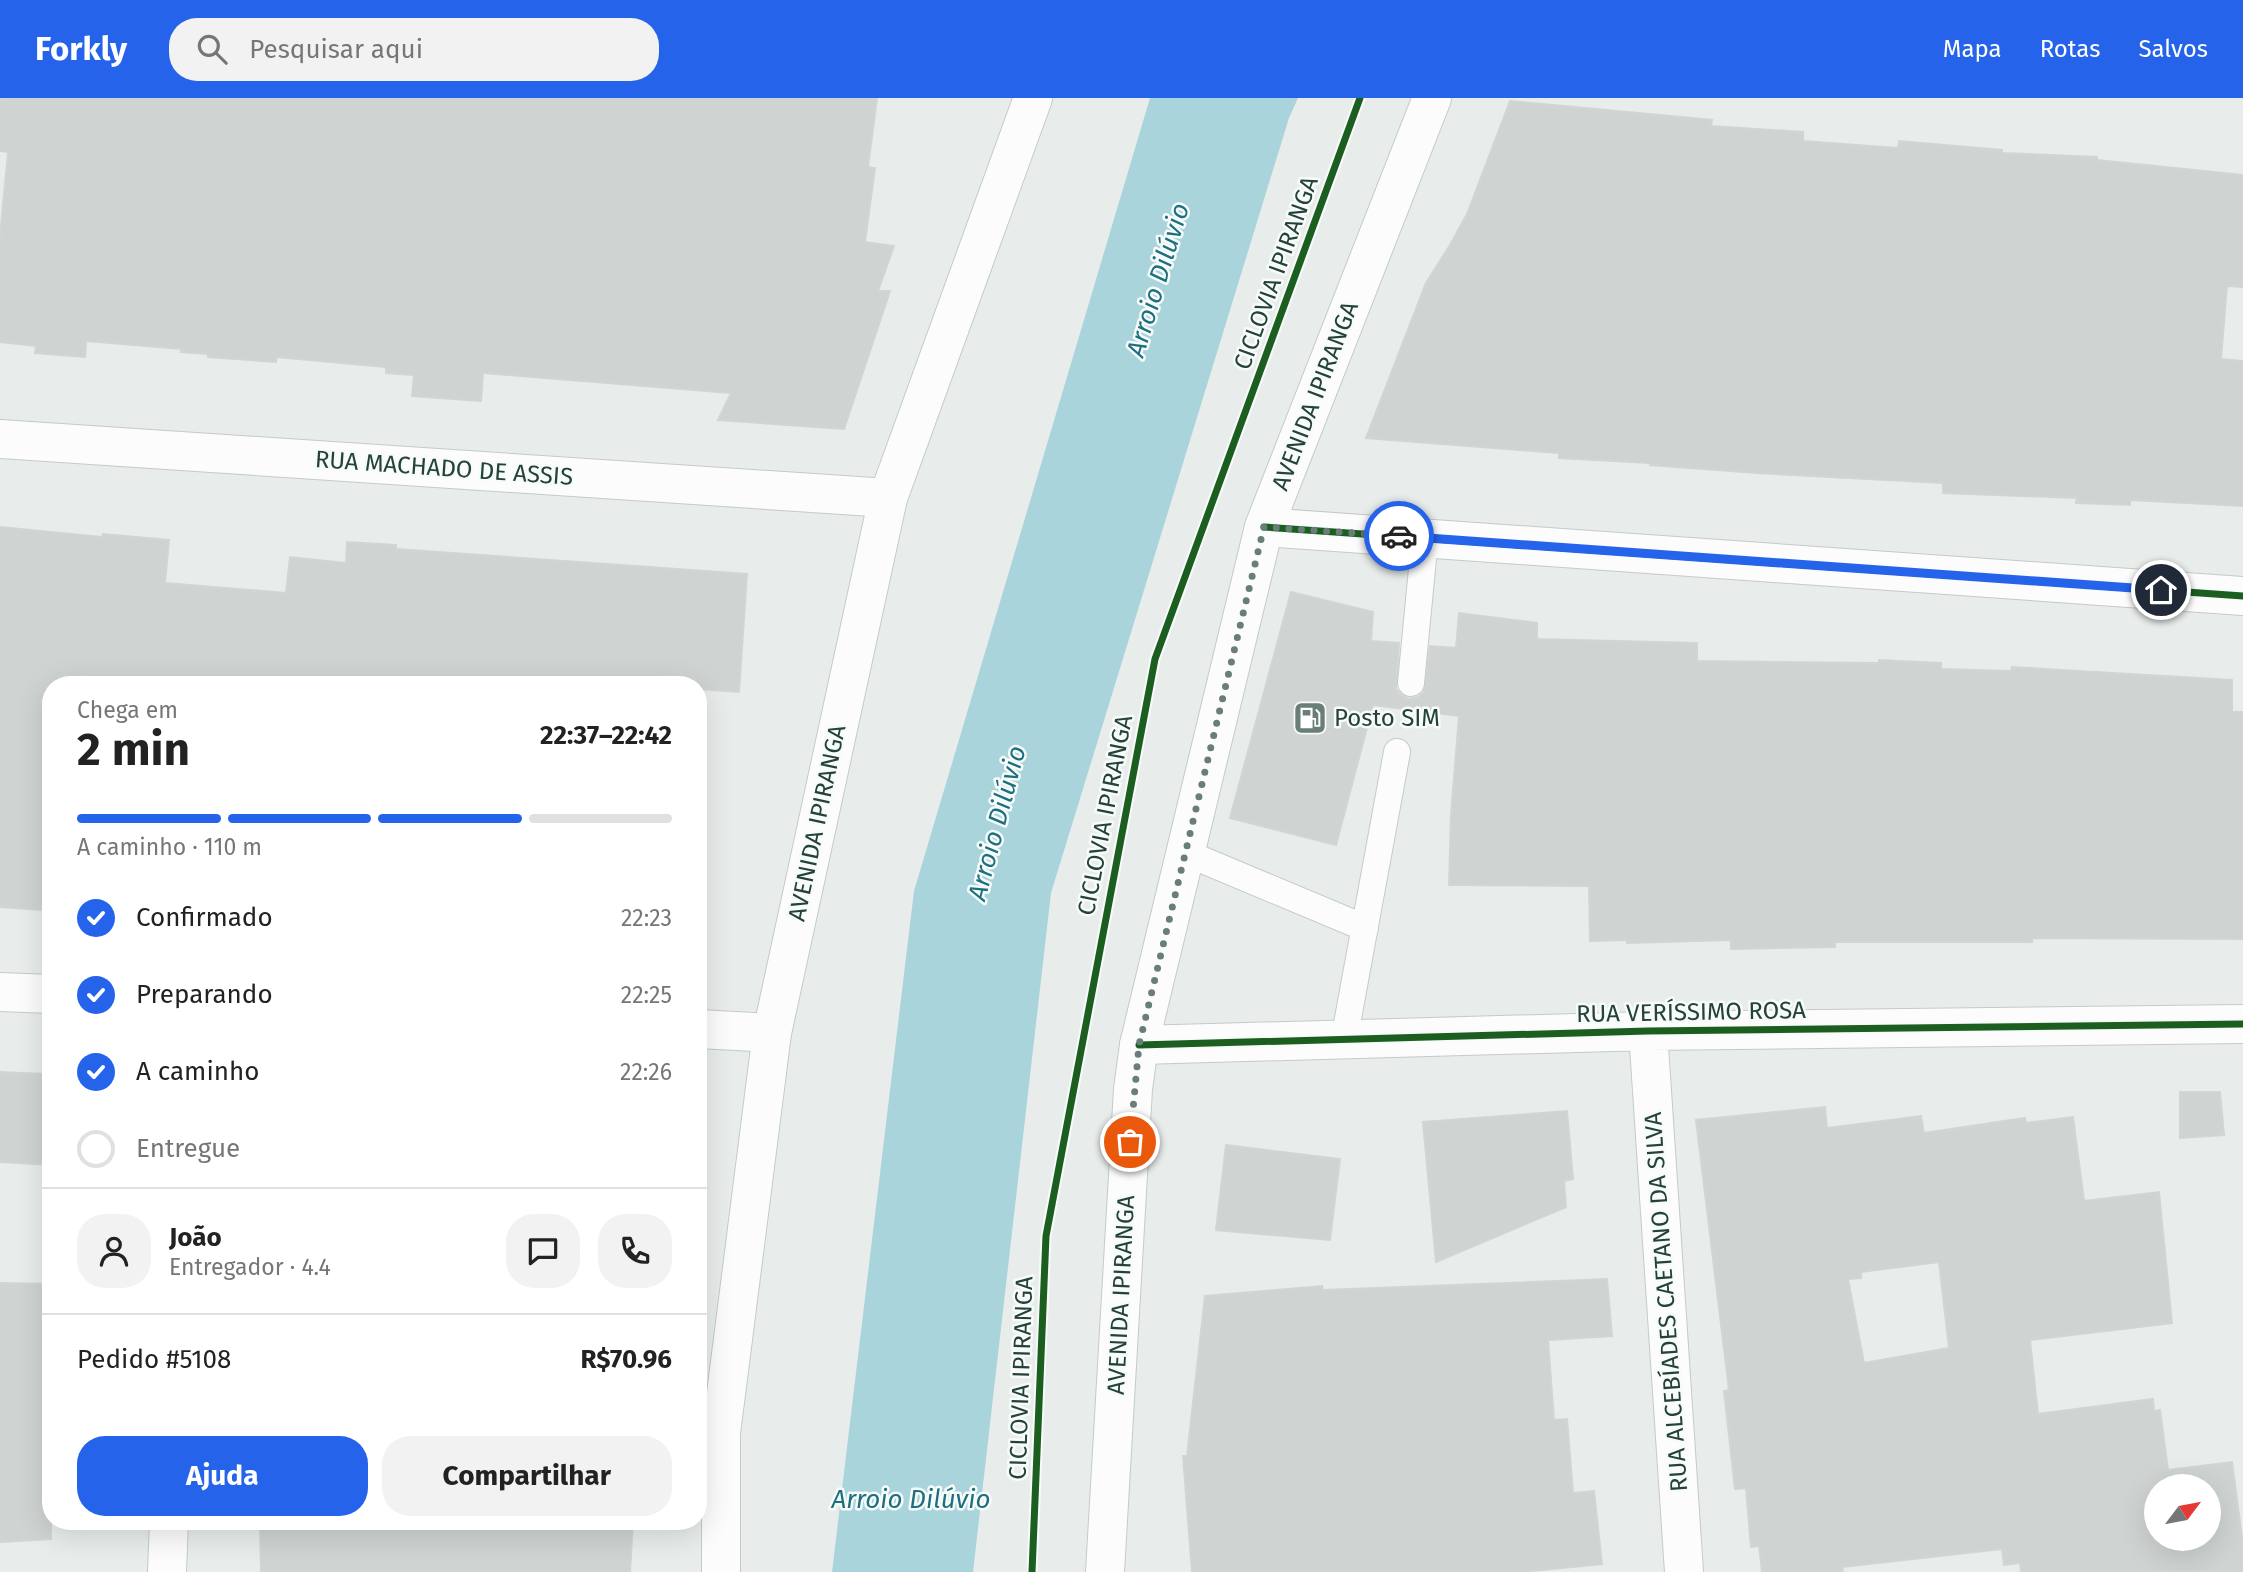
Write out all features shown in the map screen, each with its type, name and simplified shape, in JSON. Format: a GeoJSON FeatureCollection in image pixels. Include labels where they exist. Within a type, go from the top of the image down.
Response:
{"type":"FeatureCollection","features":[{"type":"Feature","properties":{"kind":"street","name":"AVENIDA IPIRANGA"},"geometry":{"type":"LineString","coordinates":[[722,1572],[721,1433],[772,1033],[888,498],[1032,98]]}},
{"type":"Feature","properties":{"kind":"street","name":"AVENIDA IPIRANGA"},"geometry":{"type":"LineString","coordinates":[[1105,1572],[1133,1089],[1139,1045],[1264,527],[1432,98]]}},
{"type":"Feature","properties":{"kind":"street","name":"RUA MACHADO DE ASSIS"},"geometry":{"type":"LineString","coordinates":[[0,439],[888,498]]}},
{"type":"Feature","properties":{"kind":"street"},"geometry":{"type":"LineString","coordinates":[[1264,527],[2243,596]]}},
{"type":"Feature","properties":{"kind":"street"},"geometry":{"type":"LineString","coordinates":[[0,992],[42,994]]}},
{"type":"Feature","properties":{"kind":"street","name":"RUA VERÍSSIMO ROSA"},"geometry":{"type":"LineString","coordinates":[[1139,1045],[1648,1031],[2243,1024]]}},
{"type":"Feature","properties":{"kind":"street"},"geometry":{"type":"LineString","coordinates":[[707,1029],[772,1033]]}},
{"type":"Feature","properties":{"kind":"street","name":"RUA ALCEBÍADES CAETANO DA SILVA"},"geometry":{"type":"LineString","coordinates":[[1648,1031],[1684,1572]]}},
{"type":"Feature","properties":{"kind":"street"},"geometry":{"type":"LineString","coordinates":[[167,1572],[169,1530]]}},
{"type":"Feature","properties":{"kind":"lane"},"geometry":{"type":"LineString","coordinates":[[1411,683],[1425,538]]}},
{"type":"Feature","properties":{"kind":"lane"},"geometry":{"type":"LineString","coordinates":[[1344,1040],[1398,752]]}},
{"type":"Feature","properties":{"kind":"lane"},"geometry":{"type":"LineString","coordinates":[[1186,853],[1365,928]]}},
{"type":"Feature","properties":{"kind":"water","name":"Arroio Dilúvio"},"geometry":{"type":"Polygon","coordinates":[[[1150,98],[1298,98],[1289,118],[1051,893],[973,1572],[832,1572],[914,891],[1150,98]]]}},
{"type":"Feature","properties":{"kind":"building"},"geometry":{"type":"Polygon","coordinates":[[[0,98],[877,98],[868,167],[875,168],[865,242],[894,246],[878,291],[890,291],[844,429],[718,420],[731,393],[483,373],[481,401],[412,396],[414,375],[386,373],[386,367],[276,357],[276,362],[208,357],[208,354],[181,352],[182,349],[86,341],[85,357],[35,353],[36,346],[0,342],[0,237],[8,152],[0,151],[0,98]]]}},
{"type":"Feature","properties":{"kind":"building"},"geometry":{"type":"Polygon","coordinates":[[[1510,101],[1712,120],[1711,126],[1803,132],[1803,141],[1898,148],[1899,141],[2002,150],[2002,153],[2097,157],[2097,160],[2243,175],[2243,287],[2227,286],[2221,359],[2243,361],[2243,506],[2130,500],[2130,505],[2076,503],[2077,498],[1943,493],[1943,483],[1757,473],[1559,458],[1559,453],[1366,438],[1426,283],[1467,214],[1510,101]]]}},
{"type":"Feature","properties":{"kind":"building"},"geometry":{"type":"Polygon","coordinates":[[[0,527],[102,537],[103,534],[169,540],[165,583],[286,593],[290,557],[346,563],[347,542],[396,545],[396,549],[747,574],[739,692],[707,690],[707,676],[42,676],[42,910],[0,907],[0,527]]]}},
{"type":"Feature","properties":{"kind":"building"},"geometry":{"type":"Polygon","coordinates":[[[1291,592],[1373,612],[1371,641],[1399,643],[1396,689],[1409,699],[1424,692],[1430,646],[1456,648],[1459,613],[1537,623],[1537,639],[1697,643],[1697,661],[1879,663],[1879,660],[1941,663],[1941,669],[2011,671],[2012,667],[2232,680],[2232,712],[2243,712],[2243,939],[2032,938],[2032,942],[1835,942],[1835,947],[1731,949],[1731,940],[1627,943],[1627,940],[1590,941],[1589,886],[1449,885],[1451,815],[1459,716],[1373,705],[1336,845],[1230,818],[1291,592]]]}},
{"type":"Feature","properties":{"kind":"building"},"geometry":{"type":"Polygon","coordinates":[[[0,1072],[42,1074],[42,1164],[0,1162],[0,1072]]]}},
{"type":"Feature","properties":{"kind":"building"},"geometry":{"type":"Polygon","coordinates":[[[2180,1092],[2220,1092],[2224,1135],[2180,1138],[2180,1092]]]}},
{"type":"Feature","properties":{"kind":"building"},"geometry":{"type":"Polygon","coordinates":[[[1825,1107],[1827,1128],[1921,1116],[1924,1133],[2025,1118],[2026,1123],[2073,1117],[2084,1201],[2159,1192],[2172,1323],[2030,1340],[2038,1414],[2153,1399],[2154,1411],[2160,1410],[2168,1470],[2232,1462],[2243,1545],[2243,1572],[2021,1572],[2020,1563],[2004,1565],[2002,1549],[1842,1567],[1843,1572],[1762,1572],[1759,1546],[1751,1547],[1746,1488],[1735,1489],[1724,1391],[1729,1390],[1696,1120],[1825,1107]],[[1939,1262],[1861,1272],[1861,1278],[1848,1279],[1864,1363],[1949,1348],[1939,1262]]]}},
{"type":"Feature","properties":{"kind":"building"},"geometry":{"type":"Polygon","coordinates":[[[1567,1111],[1573,1179],[1564,1181],[1566,1207],[1436,1262],[1423,1122],[1567,1111]]]}},
{"type":"Feature","properties":{"kind":"building"},"geometry":{"type":"Polygon","coordinates":[[[1226,1145],[1340,1159],[1330,1240],[1216,1230],[1226,1145]]]}},
{"type":"Feature","properties":{"kind":"building"},"geometry":{"type":"Polygon","coordinates":[[[1607,1279],[1612,1336],[1548,1340],[1554,1420],[1567,1419],[1573,1493],[1594,1491],[1602,1564],[1521,1572],[1192,1572],[1183,1456],[1187,1456],[1205,1296],[1322,1286],[1323,1290],[1607,1279]]]}},
{"type":"Feature","properties":{"kind":"building"},"geometry":{"type":"Polygon","coordinates":[[[0,1283],[42,1284],[42,1530],[51,1530],[51,1539],[0,1542],[0,1283]]]}},
{"type":"Feature","properties":{"kind":"building"},"geometry":{"type":"Polygon","coordinates":[[[260,1530],[632,1530],[630,1572],[261,1572],[260,1530]]]}},
{"type":"Feature","properties":{"kind":"cycle path","name":"CICLOVIA IPIRANGA"},"geometry":{"type":"LineString","coordinates":[[1032,1572],[1046,1236],[1155,659],[1360,98]]}},
{"type":"Feature","properties":{"kind":"cycle path"},"geometry":{"type":"LineString","coordinates":[[1264,527],[2243,596]]}},
{"type":"Feature","properties":{"kind":"cycle path"},"geometry":{"type":"LineString","coordinates":[[1139,1045],[1648,1031],[2243,1024]]}},
{"type":"Feature","properties":{"kind":"way so far"},"geometry":{"type":"LineString","coordinates":[[1130,1142],[1139,1045],[1264,527],[1399,536]]}},
{"type":"Feature","properties":{"kind":"place","name":"Posto SIM"},"geometry":{"type":"Point","coordinates":[1310,718]}},
{"type":"Feature","properties":{"kind":"route"},"geometry":{"type":"LineString","coordinates":[[1399,536],[2161,590]]}}]}
